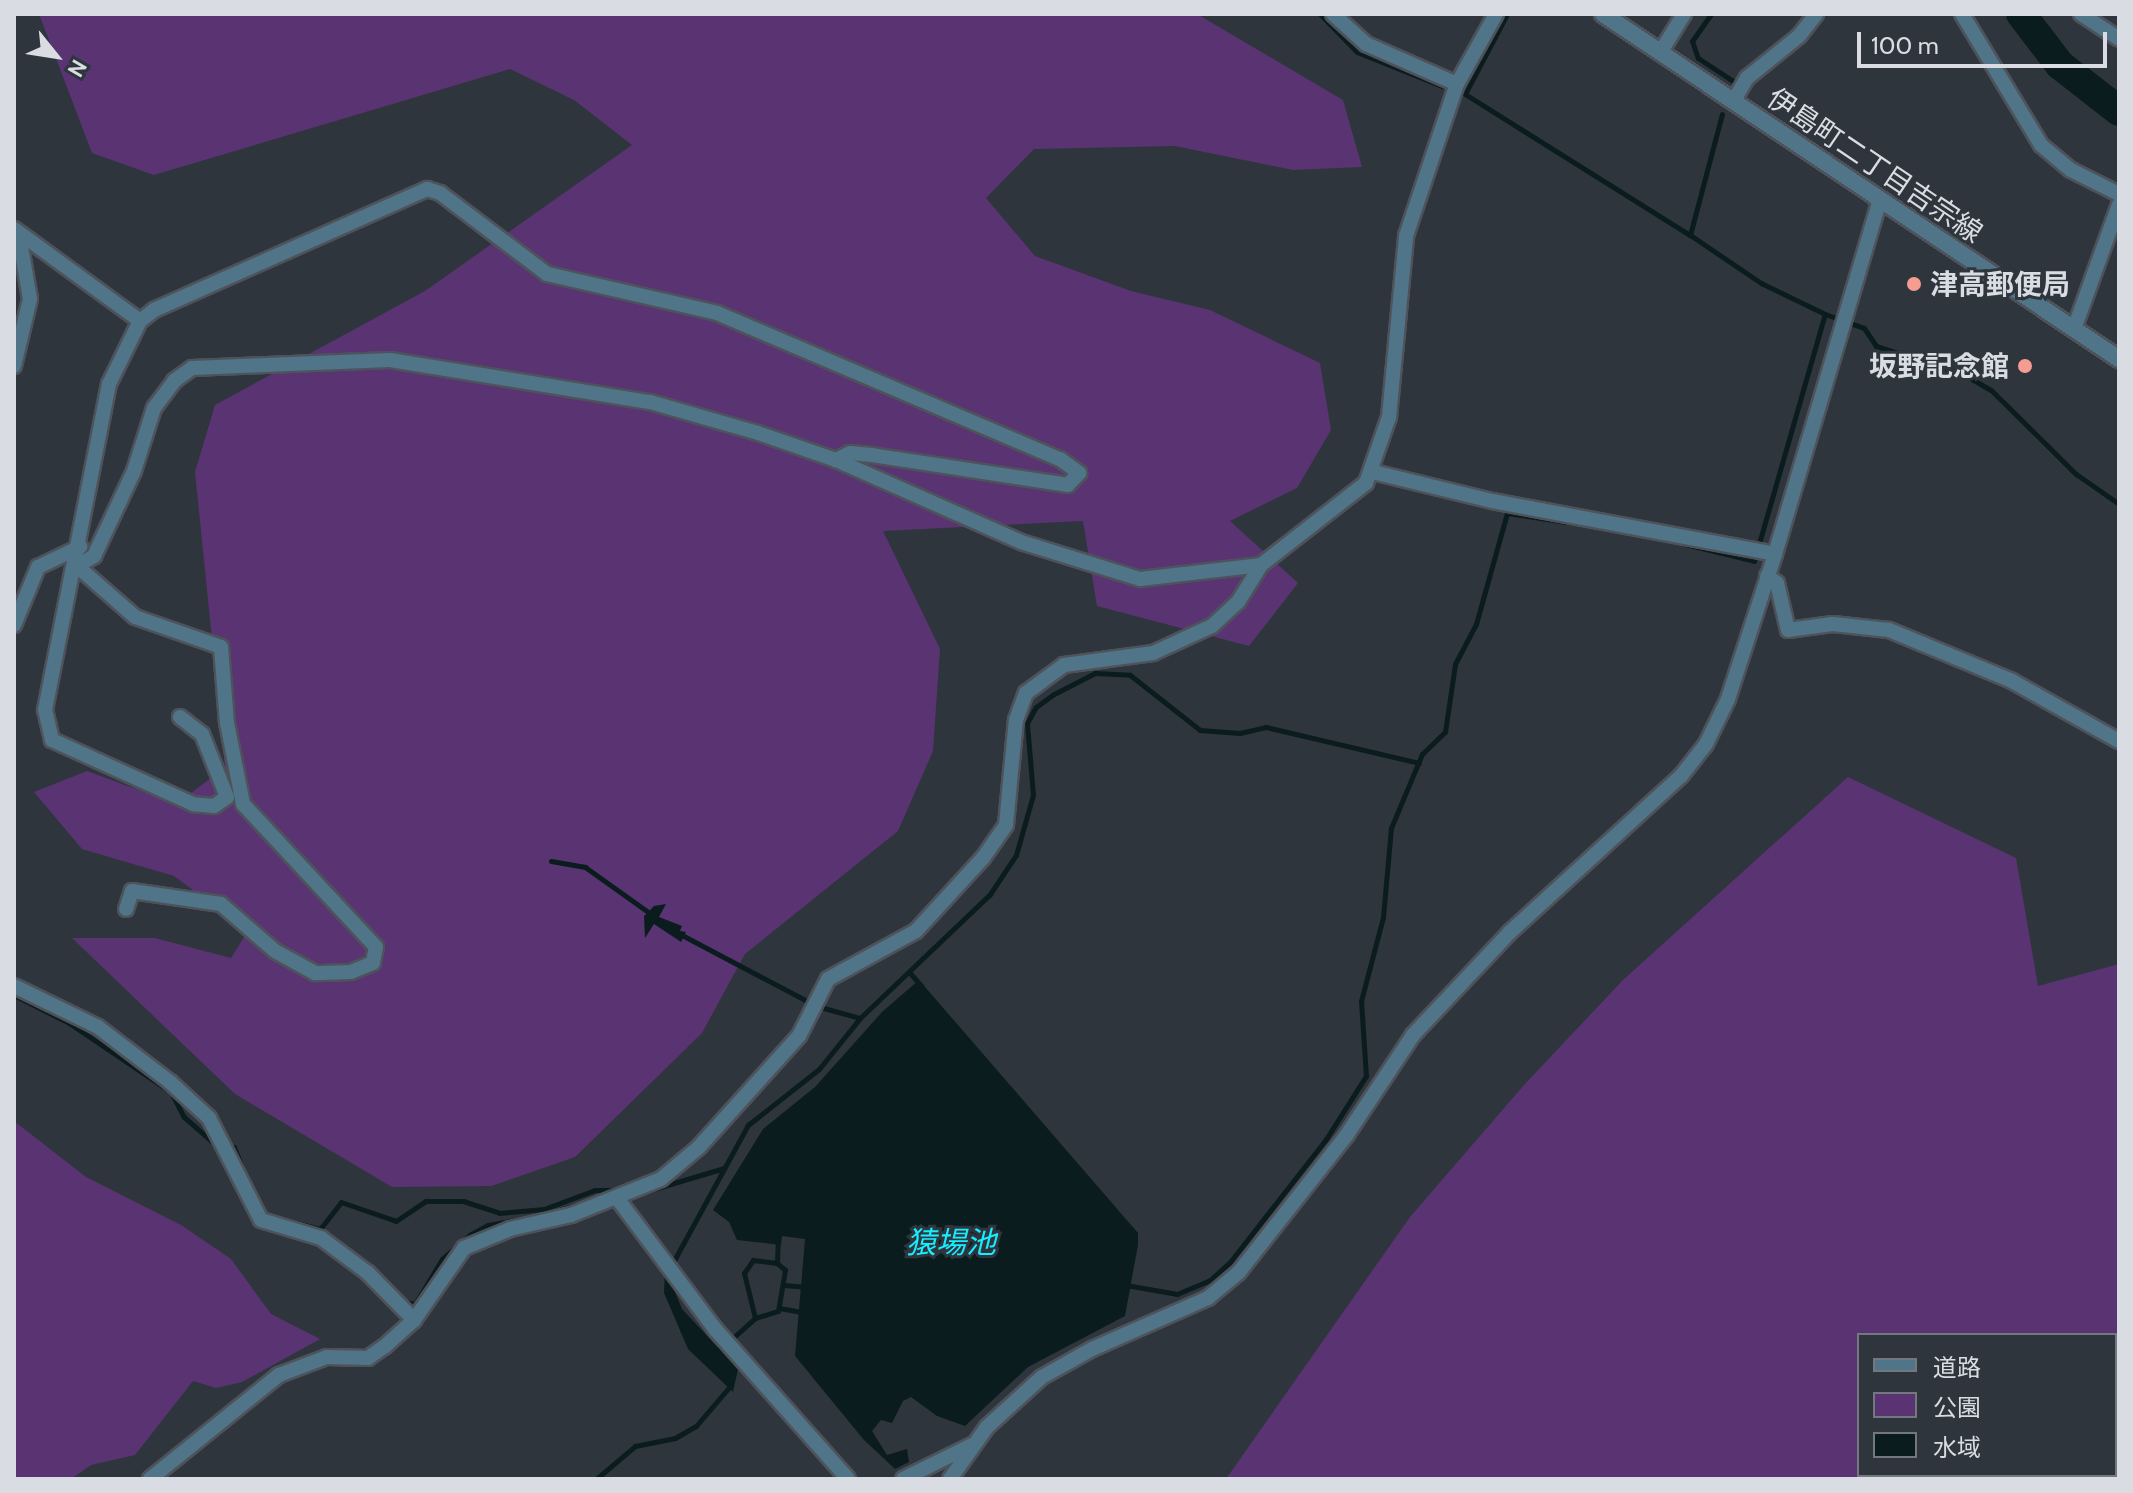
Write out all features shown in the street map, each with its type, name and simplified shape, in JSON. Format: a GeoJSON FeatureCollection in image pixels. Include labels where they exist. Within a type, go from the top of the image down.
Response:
{"type":"FeatureCollection","features":[{"type":"Feature","properties":{"kind":"street"},"geometry":{"type":"LineString","coordinates":[[1333,14],[1366,44],[1457,84]]}},
{"type":"Feature","properties":{"kind":"street"},"geometry":{"type":"LineString","coordinates":[[150,1479],[279,1375],[327,1357],[368,1358],[414,1320],[464,1248],[626,1194],[661,1179],[699,1147],[799,1036],[828,979],[916,931],[983,858],[1006,825],[1016,720],[1026,693],[1064,665],[1153,653],[1212,626],[1238,602],[1261,565],[1373,472],[1389,417],[1406,236],[1457,84],[1496,14]]}},
{"type":"Feature","properties":{"kind":"street","name":"伊島町二丁目吉宗線"},"geometry":{"type":"LineString","coordinates":[[1603,14],[2119,359]]}},
{"type":"Feature","properties":{"kind":"street"},"geometry":{"type":"LineString","coordinates":[[1660,53],[1684,14]]}},
{"type":"Feature","properties":{"kind":"street"},"geometry":{"type":"LineString","coordinates":[[1733,102],[1747,78],[1782,52],[1816,14]]}},
{"type":"Feature","properties":{"kind":"street"},"geometry":{"type":"LineString","coordinates":[[1962,14],[2041,145],[2071,170],[2119,194]]}},
{"type":"Feature","properties":{"kind":"street"},"geometry":{"type":"LineString","coordinates":[[2081,14],[2119,39]]}},
{"type":"Feature","properties":{"kind":"street"},"geometry":{"type":"LineString","coordinates":[[180,717],[202,734],[227,797],[214,806],[193,804],[52,740],[45,710],[77,566],[109,384],[140,321],[154,310],[427,189],[440,193],[547,274],[717,313],[1060,459],[1079,473],[1068,485],[872,455],[850,453],[836,460]]}},
{"type":"Feature","properties":{"kind":"street"},"geometry":{"type":"LineString","coordinates":[[950,1479],[972,1445],[1012,1401],[1054,1369],[1208,1298],[1239,1272],[1346,1136],[1413,1035],[1509,933],[1695,760],[1718,724],[1767,576],[1763,552],[1843,320],[1880,199]]}},
{"type":"Feature","properties":{"kind":"street"},"geometry":{"type":"LineString","coordinates":[[2074,329],[2119,205]]}},
{"type":"Feature","properties":{"kind":"street"},"geometry":{"type":"LineString","coordinates":[[16,232],[140,321]]}},
{"type":"Feature","properties":{"kind":"street"},"geometry":{"type":"LineString","coordinates":[[14,366],[30,299],[16,232]]}},
{"type":"Feature","properties":{"kind":"street"},"geometry":{"type":"LineString","coordinates":[[77,566],[94,556],[134,471],[154,408],[174,381],[192,368],[223,363],[390,360],[650,402],[836,460],[1021,542],[1140,579],[1261,565]]}},
{"type":"Feature","properties":{"kind":"street"},"geometry":{"type":"LineString","coordinates":[[1373,472],[1492,501],[1763,552]]}},
{"type":"Feature","properties":{"kind":"street"},"geometry":{"type":"LineString","coordinates":[[14,625],[38,567],[80,547]]}},
{"type":"Feature","properties":{"kind":"street"},"geometry":{"type":"LineString","coordinates":[[77,566],[135,617],[221,647],[227,723],[243,804],[376,947],[373,963],[351,972],[315,973],[275,951],[221,904],[132,891],[126,909]]}},
{"type":"Feature","properties":{"kind":"street"},"geometry":{"type":"LineString","coordinates":[[1767,576],[1777,583],[1788,630],[1833,624],[1889,630],[2012,681],[2119,741]]}},
{"type":"Feature","properties":{"kind":"street"},"geometry":{"type":"LineString","coordinates":[[14,986],[98,1027],[170,1082],[209,1118],[248,1204],[261,1220],[321,1238],[368,1273],[414,1320]]}},
{"type":"Feature","properties":{"kind":"street"},"geometry":{"type":"LineString","coordinates":[[626,1194],[727,1344],[848,1479]]}},
{"type":"Feature","properties":{"kind":"street"},"geometry":{"type":"LineString","coordinates":[[903,1479],[972,1445]]}},
{"type":"Feature","properties":{"kind":"green space"},"geometry":{"type":"Polygon","coordinates":[[[39,14],[1197,14],[1343,100],[1362,167],[1293,170],[1175,146],[1034,149],[986,198],[1035,256],[1131,291],[1210,310],[1320,363],[1331,430],[1297,488],[1230,521],[1298,583],[1249,646],[1097,606],[1083,521],[883,531],[940,649],[933,751],[898,831],[745,954],[702,1033],[575,1157],[491,1186],[392,1187],[235,1094],[72,938],[155,938],[231,958],[248,931],[174,876],[82,849],[34,792],[87,771],[177,804],[225,767],[195,472],[215,405],[425,291],[632,145],[574,100],[510,69],[154,175],[92,153],[39,14]]]}},
{"type":"Feature","properties":{"kind":"green space"},"geometry":{"type":"Polygon","coordinates":[[[1848,777],[2016,858],[2038,986],[2119,964],[2119,1479],[1226,1479],[1410,1217],[1524,1085],[1623,980],[1848,777]]]}},
{"type":"Feature","properties":{"kind":"green space"},"geometry":{"type":"Polygon","coordinates":[[[14,1121],[86,1177],[181,1225],[231,1259],[271,1314],[320,1339],[242,1382],[216,1388],[193,1381],[135,1455],[91,1465],[71,1479],[14,1479],[14,1121]]]}},
{"type":"Feature","properties":{"kind":"water"},"geometry":{"type":"Polygon","coordinates":[[[666,904],[659,917],[682,926],[680,931],[686,932],[681,942],[654,924],[645,938],[644,916],[654,906],[666,904]]]}},
{"type":"Feature","properties":{"kind":"water","name":"猿場池"},"geometry":{"type":"Polygon","coordinates":[[[919,980],[1138,1233],[1138,1245],[1125,1316],[1028,1367],[965,1426],[937,1416],[911,1397],[903,1401],[892,1423],[881,1420],[872,1431],[887,1455],[907,1449],[909,1462],[895,1469],[864,1440],[795,1356],[805,1239],[782,1236],[781,1245],[737,1240],[729,1222],[713,1210],[763,1129],[815,1087],[882,1012],[919,980]]]}},
{"type":"Feature","properties":{"kind":"water"},"geometry":{"type":"Polygon","coordinates":[[[665,1268],[682,1309],[738,1369],[733,1392],[688,1349],[664,1293],[665,1268]]]}},
{"type":"Feature","properties":{"kind":"waterway"},"geometry":{"type":"LineString","coordinates":[[1320,14],[1357,52],[1442,86]]}},
{"type":"Feature","properties":{"kind":"waterway"},"geometry":{"type":"LineString","coordinates":[[1507,14],[1465,94],[1690,235]]}},
{"type":"Feature","properties":{"kind":"waterway"},"geometry":{"type":"LineString","coordinates":[[1711,14],[1692,41],[1698,58],[1736,83],[1734,87]]}},
{"type":"Feature","properties":{"kind":"waterway"},"geometry":{"type":"LineString","coordinates":[[2021,14],[2060,65],[2119,111]]}},
{"type":"Feature","properties":{"kind":"waterway"},"geometry":{"type":"LineString","coordinates":[[1685,544],[1754,561],[1825,314],[1761,283],[1690,235],[1722,114]]}},
{"type":"Feature","properties":{"kind":"waterway"},"geometry":{"type":"LineString","coordinates":[[1825,314],[1864,328],[1876,346],[1963,374],[1991,390],[2076,474],[2119,504]]}},
{"type":"Feature","properties":{"kind":"waterway"},"geometry":{"type":"LineString","coordinates":[[1126,1285],[1177,1294],[1210,1280],[1230,1262],[1326,1139],[1366,1076],[1361,1001],[1383,917],[1391,828],[1422,754],[1445,732],[1455,664],[1476,624],[1507,513],[1566,522]]}},
{"type":"Feature","properties":{"kind":"waterway"},"geometry":{"type":"LineString","coordinates":[[671,1266],[748,1125],[819,1069],[860,1018],[990,894],[1016,855],[1033,795],[1027,723],[1036,707],[1054,694],[1095,673],[1130,675],[1200,730],[1240,733],[1266,727],[1419,763]]}},
{"type":"Feature","properties":{"kind":"waterway"},"geometry":{"type":"LineString","coordinates":[[551,861],[585,867],[651,914]]}},
{"type":"Feature","properties":{"kind":"waterway"},"geometry":{"type":"LineString","coordinates":[[678,933],[809,1002]]}},
{"type":"Feature","properties":{"kind":"waterway"},"geometry":{"type":"LineString","coordinates":[[910,973],[922,987]]}},
{"type":"Feature","properties":{"kind":"waterway"},"geometry":{"type":"LineString","coordinates":[[14,995],[69,1023],[171,1092],[184,1117],[216,1145],[234,1147],[243,1171]]}},
{"type":"Feature","properties":{"kind":"waterway"},"geometry":{"type":"LineString","coordinates":[[820,1007],[860,1018]]}},
{"type":"Feature","properties":{"kind":"waterway"},"geometry":{"type":"LineString","coordinates":[[637,1194],[724,1168]]}},
{"type":"Feature","properties":{"kind":"waterway"},"geometry":{"type":"LineString","coordinates":[[281,1219],[320,1229],[341,1202],[396,1221],[426,1201],[463,1201],[499,1213],[544,1209],[595,1190],[624,1190]]}},
{"type":"Feature","properties":{"kind":"waterway"},"geometry":{"type":"LineString","coordinates":[[553,1212],[582,1203]]}},
{"type":"Feature","properties":{"kind":"waterway"},"geometry":{"type":"LineString","coordinates":[[405,1302],[415,1304],[442,1259],[471,1234],[488,1225],[532,1217]]}},
{"type":"Feature","properties":{"kind":"waterway"},"geometry":{"type":"LineString","coordinates":[[320,1229],[370,1267]]}},
{"type":"Feature","properties":{"kind":"waterway"},"geometry":{"type":"LineString","coordinates":[[716,1353],[755,1318],[778,1311],[785,1270],[777,1263],[778,1239]]}},
{"type":"Feature","properties":{"kind":"waterway"},"geometry":{"type":"LineString","coordinates":[[755,1318],[744,1273],[753,1260],[777,1263]]}},
{"type":"Feature","properties":{"kind":"waterway"},"geometry":{"type":"LineString","coordinates":[[784,1285],[807,1287]]}},
{"type":"Feature","properties":{"kind":"waterway"},"geometry":{"type":"LineString","coordinates":[[779,1308],[802,1312]]}},
{"type":"Feature","properties":{"kind":"waterway"},"geometry":{"type":"LineString","coordinates":[[596,1479],[635,1446],[675,1438],[696,1426],[731,1385]]}},
{"type":"Feature","properties":{"kind":"place","name":"津高郵便局"},"geometry":{"type":"Point","coordinates":[1914,284]}},
{"type":"Feature","properties":{"kind":"place","name":"坂野記念館"},"geometry":{"type":"Point","coordinates":[2025,366]}}]}
